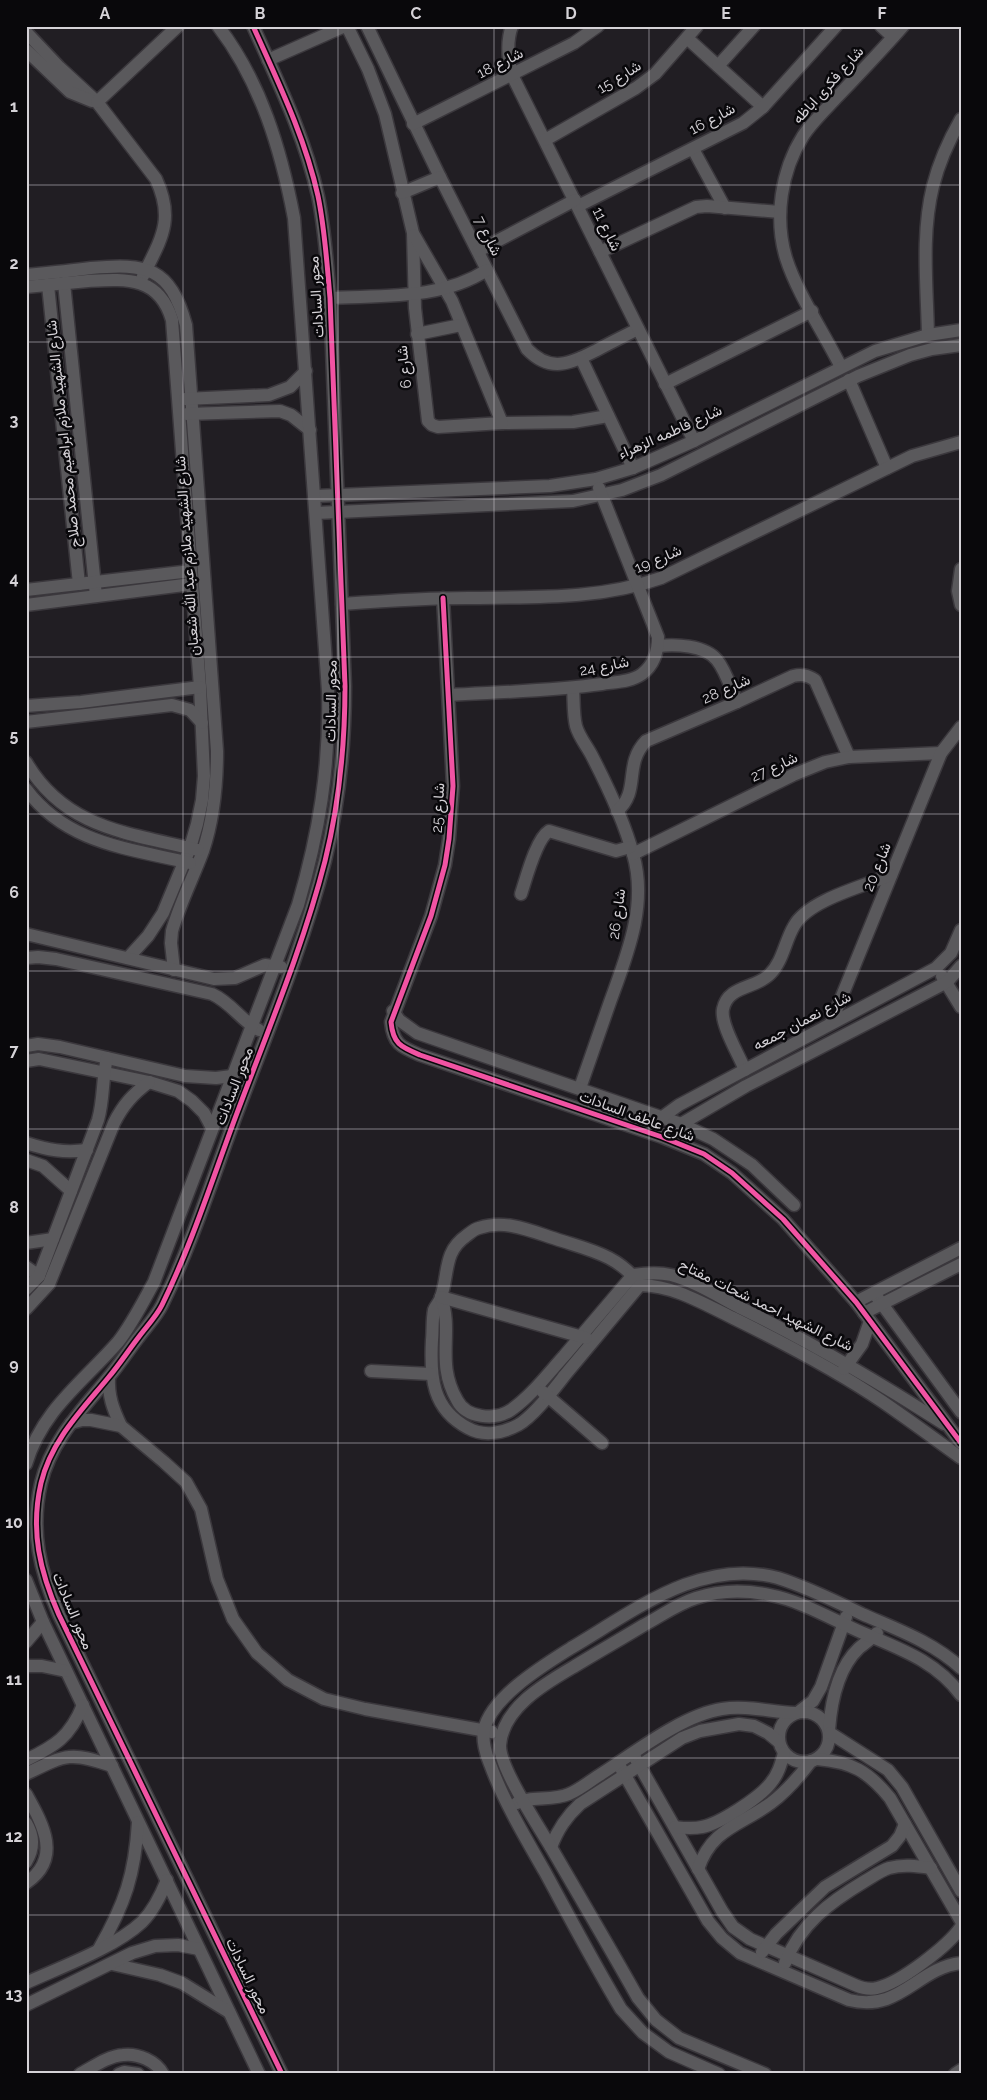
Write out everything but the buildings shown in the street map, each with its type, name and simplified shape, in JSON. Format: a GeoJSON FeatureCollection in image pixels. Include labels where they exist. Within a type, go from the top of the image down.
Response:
{"type":"FeatureCollection","features":[{"type":"Feature","properties":{"kind":"street"},"geometry":{"type":"LineString","coordinates":[[97,102],[178,26]]}},
{"type":"Feature","properties":{"kind":"street","name":"محور السادات"},"geometry":{"type":"LineString","coordinates":[[26,1462],[40,1432],[57,1406],[118,1341],[154,1282],[298,905],[312,856],[326,778],[328,691],[294,218],[286,175],[260,99],[231,43],[218,26]]}},
{"type":"Feature","properties":{"kind":"street","name":"محور السادات"},"geometry":{"type":"LineString","coordinates":[[253,26],[282,89],[318,196],[330,298],[345,724],[335,810],[324,861],[290,970],[183,1257],[160,1308],[109,1377],[71,1423],[52,1451],[41,1483],[36,1517],[38,1551],[45,1584],[282,2074]]}},
{"type":"Feature","properties":{"kind":"street"},"geometry":{"type":"LineString","coordinates":[[268,60],[346,26]]}},
{"type":"Feature","properties":{"kind":"street","name":"شارع 6"},"geometry":{"type":"LineString","coordinates":[[346,26],[368,69],[385,114],[402,193],[413,232],[446,290],[502,423]]}},
{"type":"Feature","properties":{"kind":"street","name":"شارع 7"},"geometry":{"type":"LineString","coordinates":[[367,26],[413,124],[522,342],[533,355],[547,362],[566,364],[638,329]]}},
{"type":"Feature","properties":{"kind":"street","name":"شارع 11"},"geometry":{"type":"LineString","coordinates":[[512,26],[508,45],[512,75],[694,441]]}},
{"type":"Feature","properties":{"kind":"street","name":"شارع 18"},"geometry":{"type":"LineString","coordinates":[[413,124],[574,43],[598,26]]}},
{"type":"Feature","properties":{"kind":"street","name":"شارع 15"},"geometry":{"type":"LineString","coordinates":[[545,140],[636,88],[655,74],[697,26]]}},
{"type":"Feature","properties":{"kind":"street"},"geometry":{"type":"LineString","coordinates":[[718,66],[754,26]]}},
{"type":"Feature","properties":{"kind":"street","name":"شارع 16"},"geometry":{"type":"LineString","coordinates":[[478,251],[743,123],[763,107],[836,26]]}},
{"type":"Feature","properties":{"kind":"street"},"geometry":{"type":"LineString","coordinates":[[881,26],[893,37]]}},
{"type":"Feature","properties":{"kind":"street","name":"شارع فكرى اباظه"},"geometry":{"type":"LineString","coordinates":[[842,366],[786,258],[780,212],[786,174],[804,136],[818,118],[903,26]]}},
{"type":"Feature","properties":{"kind":"street"},"geometry":{"type":"LineString","coordinates":[[26,32],[59,67],[97,102],[156,179],[163,194],[166,209],[165,225],[140,283]]}},
{"type":"Feature","properties":{"kind":"street"},"geometry":{"type":"LineString","coordinates":[[687,38],[763,107]]}},
{"type":"Feature","properties":{"kind":"street"},"geometry":{"type":"LineString","coordinates":[[26,50],[70,92],[97,102]]}},
{"type":"Feature","properties":{"kind":"street"},"geometry":{"type":"LineString","coordinates":[[928,335],[926,232],[930,202],[942,157],[961,118]]}},
{"type":"Feature","properties":{"kind":"street"},"geometry":{"type":"LineString","coordinates":[[693,148],[724,208]]}},
{"type":"Feature","properties":{"kind":"street"},"geometry":{"type":"LineString","coordinates":[[402,193],[440,177]]}},
{"type":"Feature","properties":{"kind":"street"},"geometry":{"type":"LineString","coordinates":[[600,252],[696,208],[780,212]]}},
{"type":"Feature","properties":{"kind":"street","name":"شارع 6"},"geometry":{"type":"LineString","coordinates":[[413,232],[417,334],[428,421],[432,425],[438,427],[502,423],[573,422],[608,416]]}},
{"type":"Feature","properties":{"kind":"street","name":"شارع الشهيد ملازم عبد الله شعبان"},"geometry":{"type":"LineString","coordinates":[[26,275],[118,266],[137,267],[160,277],[172,289],[180,302],[186,325],[217,751],[215,801],[202,851],[172,931],[170,943],[174,970]]}},
{"type":"Feature","properties":{"kind":"street"},"geometry":{"type":"LineString","coordinates":[[330,298],[414,294],[446,290],[461,285],[487,270]]}},
{"type":"Feature","properties":{"kind":"street","name":"شارع الشهيد ملازم عبد الله شعبان"},"geometry":{"type":"LineString","coordinates":[[26,287],[119,279],[140,283],[158,294],[170,312],[172,320],[200,687],[204,776],[202,800],[190,848],[156,925],[128,958]]}},
{"type":"Feature","properties":{"kind":"street","name":"شارع الشهيد ملازم ابراهيم محمد صلاح"},"geometry":{"type":"LineString","coordinates":[[64,283],[96,596]]}},
{"type":"Feature","properties":{"kind":"street","name":"شارع الشهيد ملازم ابراهيم محمد صلاح"},"geometry":{"type":"LineString","coordinates":[[48,284],[79,584]]}},
{"type":"Feature","properties":{"kind":"street"},"geometry":{"type":"LineString","coordinates":[[665,384],[812,311]]}},
{"type":"Feature","properties":{"kind":"street"},"geometry":{"type":"LineString","coordinates":[[417,334],[461,325]]}},
{"type":"Feature","properties":{"kind":"street","name":"شارع فاطمه الزهراء"},"geometry":{"type":"LineString","coordinates":[[315,496],[550,486],[596,479],[633,468],[694,441],[842,366],[897,344],[928,335],[961,330]]}},
{"type":"Feature","properties":{"kind":"street"},"geometry":{"type":"LineString","coordinates":[[316,513],[564,502],[602,495],[661,476],[849,380],[910,355],[932,349],[961,345]]}},
{"type":"Feature","properties":{"kind":"street"},"geometry":{"type":"LineString","coordinates":[[580,358],[633,468]]}},
{"type":"Feature","properties":{"kind":"street"},"geometry":{"type":"LineString","coordinates":[[842,366],[849,380]]}},
{"type":"Feature","properties":{"kind":"street"},"geometry":{"type":"LineString","coordinates":[[842,366],[887,468]]}},
{"type":"Feature","properties":{"kind":"street"},"geometry":{"type":"LineString","coordinates":[[178,399],[269,395],[290,387],[306,371]]}},
{"type":"Feature","properties":{"kind":"street"},"geometry":{"type":"LineString","coordinates":[[180,415],[280,411],[291,415],[310,430]]}},
{"type":"Feature","properties":{"kind":"street","name":"شارع 19"},"geometry":{"type":"LineString","coordinates":[[342,604],[443,598],[577,596],[636,587],[661,578],[920,453],[961,442]]}},
{"type":"Feature","properties":{"kind":"street"},"geometry":{"type":"LineString","coordinates":[[596,479],[636,587],[658,637],[658,646],[678,646],[711,654],[718,661],[737,702]]}},
{"type":"Feature","properties":{"kind":"street"},"geometry":{"type":"LineString","coordinates":[[961,568],[958,591],[961,605]]}},
{"type":"Feature","properties":{"kind":"street"},"geometry":{"type":"LineString","coordinates":[[26,590],[191,571]]}},
{"type":"Feature","properties":{"kind":"street"},"geometry":{"type":"LineString","coordinates":[[26,605],[192,584]]}},
{"type":"Feature","properties":{"kind":"street","name":"شارع 25"},"geometry":{"type":"LineString","coordinates":[[393,1011],[431,916],[445,865],[450,830],[453,786],[443,598]]}},
{"type":"Feature","properties":{"kind":"street","name":"شارع 24"},"geometry":{"type":"LineString","coordinates":[[449,695],[573,688],[634,679],[642,675],[653,662],[658,646]]}},
{"type":"Feature","properties":{"kind":"street","name":"شارع 28"},"geometry":{"type":"LineString","coordinates":[[617,811],[630,792],[634,758],[638,749],[646,741],[801,674],[815,680],[849,757]]}},
{"type":"Feature","properties":{"kind":"street"},"geometry":{"type":"LineString","coordinates":[[26,706],[81,702],[200,687]]}},
{"type":"Feature","properties":{"kind":"street","name":"شارع 26"},"geometry":{"type":"LineString","coordinates":[[573,688],[576,726],[593,757],[617,811],[632,851],[638,877],[635,927],[580,1088]]}},
{"type":"Feature","properties":{"kind":"street"},"geometry":{"type":"LineString","coordinates":[[26,722],[172,705],[190,710],[202,723]]}},
{"type":"Feature","properties":{"kind":"street","name":"شارع 20"},"geometry":{"type":"LineString","coordinates":[[831,1023],[941,753],[961,727]]}},
{"type":"Feature","properties":{"kind":"street","name":"شارع 27"},"geometry":{"type":"LineString","coordinates":[[632,851],[824,762],[849,757],[941,753]]}},
{"type":"Feature","properties":{"kind":"street"},"geometry":{"type":"LineString","coordinates":[[26,762],[54,798],[76,814],[108,828],[202,851]]}},
{"type":"Feature","properties":{"kind":"street"},"geometry":{"type":"LineString","coordinates":[[26,789],[57,820],[86,837],[103,843],[197,865]]}},
{"type":"Feature","properties":{"kind":"street"},"geometry":{"type":"LineString","coordinates":[[521,894],[538,846],[545,833],[549,831],[616,851],[632,851]]}},
{"type":"Feature","properties":{"kind":"street"},"geometry":{"type":"LineString","coordinates":[[745,1070],[723,1020],[723,1010],[727,1000],[734,992],[761,982],[770,975],[777,966],[794,924],[804,914],[832,898],[891,875]]}},
{"type":"Feature","properties":{"kind":"street","name":"شارع نعمان جمعه"},"geometry":{"type":"LineString","coordinates":[[646,1131],[680,1105],[936,968],[947,958],[961,930]]}},
{"type":"Feature","properties":{"kind":"street"},"geometry":{"type":"LineString","coordinates":[[26,934],[221,980],[241,976],[261,966],[274,965],[290,970]]}},
{"type":"Feature","properties":{"kind":"street"},"geometry":{"type":"LineString","coordinates":[[26,958],[56,959],[212,994],[227,1002],[252,1027],[267,1034]]}},
{"type":"Feature","properties":{"kind":"street"},"geometry":{"type":"LineString","coordinates":[[947,958],[960,972]]}},
{"type":"Feature","properties":{"kind":"street"},"geometry":{"type":"LineString","coordinates":[[936,968],[947,982],[961,1007]]}},
{"type":"Feature","properties":{"kind":"street","name":"شارع نعمان جمعه"},"geometry":{"type":"LineString","coordinates":[[662,1137],[680,1124],[746,1086],[947,982],[960,972]]}},
{"type":"Feature","properties":{"kind":"street","name":"شارع عاطف السادات"},"geometry":{"type":"LineString","coordinates":[[393,1011],[403,1024],[417,1033],[662,1117],[713,1139],[752,1165],[794,1205]]}},
{"type":"Feature","properties":{"kind":"street","name":"شارع عاطف السادات"},"geometry":{"type":"LineString","coordinates":[[393,1011],[390,1022],[392,1033],[397,1043],[406,1049],[662,1137],[704,1154],[732,1173],[770,1207],[856,1302],[961,1443]]}},
{"type":"Feature","properties":{"kind":"street"},"geometry":{"type":"LineString","coordinates":[[26,1046],[38,1044],[201,1078],[232,1076]]}},
{"type":"Feature","properties":{"kind":"street"},"geometry":{"type":"LineString","coordinates":[[26,1289],[39,1276],[87,1150],[103,1104],[104,1072],[107,1058]]}},
{"type":"Feature","properties":{"kind":"street"},"geometry":{"type":"LineString","coordinates":[[26,1061],[39,1059],[150,1082],[178,1091],[204,1113],[212,1128]]}},
{"type":"Feature","properties":{"kind":"street"},"geometry":{"type":"LineString","coordinates":[[26,1309],[49,1284],[114,1123],[123,1107],[135,1093],[150,1082]]}},
{"type":"Feature","properties":{"kind":"street"},"geometry":{"type":"LineString","coordinates":[[704,1154],[713,1139]]}},
{"type":"Feature","properties":{"kind":"street"},"geometry":{"type":"LineString","coordinates":[[26,1143],[48,1150],[68,1152],[87,1150]]}},
{"type":"Feature","properties":{"kind":"street"},"geometry":{"type":"LineString","coordinates":[[26,1160],[43,1166],[71,1191]]}},
{"type":"Feature","properties":{"kind":"street"},"geometry":{"type":"LineString","coordinates":[[500,1224],[522,1228],[604,1255],[620,1263],[636,1280],[594,1340],[548,1396],[521,1423],[505,1431],[488,1434],[472,1431],[457,1422],[445,1410],[436,1396],[431,1374],[434,1309],[441,1297],[448,1260],[459,1241],[478,1228],[500,1224]]}},
{"type":"Feature","properties":{"kind":"street"},"geometry":{"type":"LineString","coordinates":[[26,1243],[53,1239]]}},
{"type":"Feature","properties":{"kind":"street"},"geometry":{"type":"LineString","coordinates":[[856,1302],[961,1248]]}},
{"type":"Feature","properties":{"kind":"street"},"geometry":{"type":"LineString","coordinates":[[26,1267],[39,1276]]}},
{"type":"Feature","properties":{"kind":"street"},"geometry":{"type":"LineString","coordinates":[[840,1375],[862,1344],[867,1317],[882,1304],[959,1268]]}},
{"type":"Feature","properties":{"kind":"street","name":"شارع الشهيد احمد شحات مفتاح"},"geometry":{"type":"LineString","coordinates":[[636,1280],[652,1272],[671,1275],[689,1282],[847,1363],[951,1429]]}},
{"type":"Feature","properties":{"kind":"street"},"geometry":{"type":"LineString","coordinates":[[441,1297],[446,1311],[444,1365],[449,1385],[458,1403],[469,1412],[482,1417],[496,1416],[510,1411],[537,1387],[580,1337],[636,1280]]}},
{"type":"Feature","properties":{"kind":"street","name":"شارع الشهيد احمد شحات مفتاح"},"geometry":{"type":"LineString","coordinates":[[636,1280],[671,1288],[766,1334],[840,1375],[961,1458]]}},
{"type":"Feature","properties":{"kind":"street"},"geometry":{"type":"LineString","coordinates":[[874,1293],[961,1412]]}},
{"type":"Feature","properties":{"kind":"street"},"geometry":{"type":"LineString","coordinates":[[441,1297],[594,1340]]}},
{"type":"Feature","properties":{"kind":"street"},"geometry":{"type":"LineString","coordinates":[[371,1371],[431,1374]]}},
{"type":"Feature","properties":{"kind":"street"},"geometry":{"type":"LineString","coordinates":[[109,1377],[108,1394],[121,1426],[186,1482],[201,1509],[217,1580],[233,1619],[257,1653],[288,1680],[324,1699],[364,1709],[502,1734]]}},
{"type":"Feature","properties":{"kind":"street"},"geometry":{"type":"LineString","coordinates":[[537,1387],[602,1443]]}},
{"type":"Feature","properties":{"kind":"street"},"geometry":{"type":"LineString","coordinates":[[71,1423],[91,1420],[121,1426]]}},
{"type":"Feature","properties":{"kind":"street"},"geometry":{"type":"LineString","coordinates":[[719,2074],[669,2052],[643,2033],[621,2009],[509,1808],[489,1763],[484,1731],[491,1714],[502,1699],[552,1660],[666,1592],[692,1581],[720,1575],[749,1574],[777,1578],[804,1587],[927,1643],[961,1668]]}},
{"type":"Feature","properties":{"kind":"street","name":"محور السادات"},"geometry":{"type":"LineString","coordinates":[[26,1580],[43,1622],[82,1705],[260,2074]]}},
{"type":"Feature","properties":{"kind":"street"},"geometry":{"type":"LineString","coordinates":[[766,2074],[679,2038],[656,2020],[638,1998],[523,1800],[503,1760],[500,1747],[502,1734],[516,1709],[563,1673],[672,1609],[696,1598],[721,1592],[746,1591],[772,1595],[844,1624],[920,1658],[940,1673],[961,1695]]}},
{"type":"Feature","properties":{"kind":"street"},"geometry":{"type":"LineString","coordinates":[[674,1827],[689,1829],[703,1827],[716,1822],[759,1796],[771,1784],[780,1769],[782,1748],[779,1733],[782,1725],[787,1718],[813,1702],[844,1624],[848,1608]]}},
{"type":"Feature","properties":{"kind":"street"},"geometry":{"type":"LineString","coordinates":[[26,1642],[43,1622]]}},
{"type":"Feature","properties":{"kind":"street"},"geometry":{"type":"LineString","coordinates":[[698,1869],[703,1854],[712,1842],[769,1805],[785,1792],[827,1748],[835,1693],[847,1663],[858,1648],[886,1625]]}},
{"type":"Feature","properties":{"kind":"street"},"geometry":{"type":"LineString","coordinates":[[26,1666],[42,1666],[66,1671]]}},
{"type":"Feature","properties":{"kind":"street"},"geometry":{"type":"LineString","coordinates":[[26,1760],[57,1744],[76,1720],[82,1705]]}},
{"type":"Feature","properties":{"kind":"street"},"geometry":{"type":"LineString","coordinates":[[509,1808],[523,1800],[547,1800],[570,1794],[675,1728],[721,1709],[739,1707],[798,1712],[810,1711],[818,1715],[825,1722],[829,1731],[888,1770],[897,1782],[961,1891]]}},
{"type":"Feature","properties":{"kind":"street"},"geometry":{"type":"LineString","coordinates":[[551,1847],[557,1831],[566,1817],[580,1804],[682,1738],[720,1726],[740,1724],[754,1726],[768,1733],[792,1759],[802,1762],[839,1760],[859,1768],[871,1777],[890,1798],[961,1921]]}},
{"type":"Feature","properties":{"kind":"street"},"geometry":{"type":"LineString","coordinates":[[633,1754],[733,1927],[765,1946],[864,1989],[876,1989],[888,1984],[946,1946],[961,1928]]}},
{"type":"Feature","properties":{"kind":"street"},"geometry":{"type":"LineString","coordinates":[[26,1774],[56,1759],[75,1755],[112,1766]]}},
{"type":"Feature","properties":{"kind":"street"},"geometry":{"type":"LineString","coordinates":[[618,1764],[708,1920],[722,1938],[740,1953],[849,2000],[863,2003],[880,2002],[896,1995],[944,1967],[961,1963]]}},
{"type":"Feature","properties":{"kind":"street"},"geometry":{"type":"LineString","coordinates":[[26,1794],[44,1826],[47,1840],[46,1854],[41,1868],[26,1883]]}},
{"type":"Feature","properties":{"kind":"street"},"geometry":{"type":"LineString","coordinates":[[98,1950],[116,1919],[128,1887],[136,1853],[138,1819]]}},
{"type":"Feature","properties":{"kind":"street"},"geometry":{"type":"LineString","coordinates":[[26,1823],[33,1842],[31,1855],[26,1862]]}},
{"type":"Feature","properties":{"kind":"street"},"geometry":{"type":"LineString","coordinates":[[756,1960],[765,1946],[825,1887],[892,1846],[900,1836],[905,1824]]}},
{"type":"Feature","properties":{"kind":"street"},"geometry":{"type":"LineString","coordinates":[[153,1850],[169,1842]]}},
{"type":"Feature","properties":{"kind":"street"},"geometry":{"type":"LineString","coordinates":[[782,1970],[788,1955],[801,1933],[818,1913],[838,1897],[887,1868],[902,1866],[931,1868]]}},
{"type":"Feature","properties":{"kind":"street"},"geometry":{"type":"LineString","coordinates":[[26,1983],[121,1938],[142,1922],[157,1902],[167,1880]]}},
{"type":"Feature","properties":{"kind":"street"},"geometry":{"type":"LineString","coordinates":[[26,2005],[132,1953],[155,1946],[178,1945],[199,1949]]}},
{"type":"Feature","properties":{"kind":"street"},"geometry":{"type":"LineString","coordinates":[[112,1964],[160,1974],[182,1983],[230,2012]]}},
{"type":"Feature","properties":{"kind":"street"},"geometry":{"type":"LineString","coordinates":[[236,2026],[254,2017]]}},
{"type":"Feature","properties":{"kind":"street"},"geometry":{"type":"LineString","coordinates":[[80,2074],[123,2054],[143,2056],[159,2068],[163,2074]]}},
{"type":"Feature","properties":{"kind":"street"},"geometry":{"type":"LineString","coordinates":[[955,2074],[961,2070]]}},
{"type":"Feature","properties":{"kind":"street"},"geometry":{"type":"LineString","coordinates":[[119,2074],[124,2072],[138,2074]]}},
{"type":"Feature","properties":{"kind":"cycle path"},"geometry":{"type":"LineString","coordinates":[[253,26],[290,110],[306,152],[318,196],[326,247],[330,298],[345,686],[344,730],[337,796],[325,861],[306,925],[202,1210],[173,1282],[157,1314],[59,1440],[41,1483],[36,1518],[42,1567],[59,1615],[282,2074]]}},
{"type":"Feature","properties":{"kind":"cycle path"},"geometry":{"type":"LineString","coordinates":[[443,598],[453,786],[449,839],[445,865],[431,916],[391,1022],[396,1040],[403,1047],[420,1055],[662,1137],[704,1154],[732,1173],[783,1219],[856,1302],[961,1443]]}}]}
